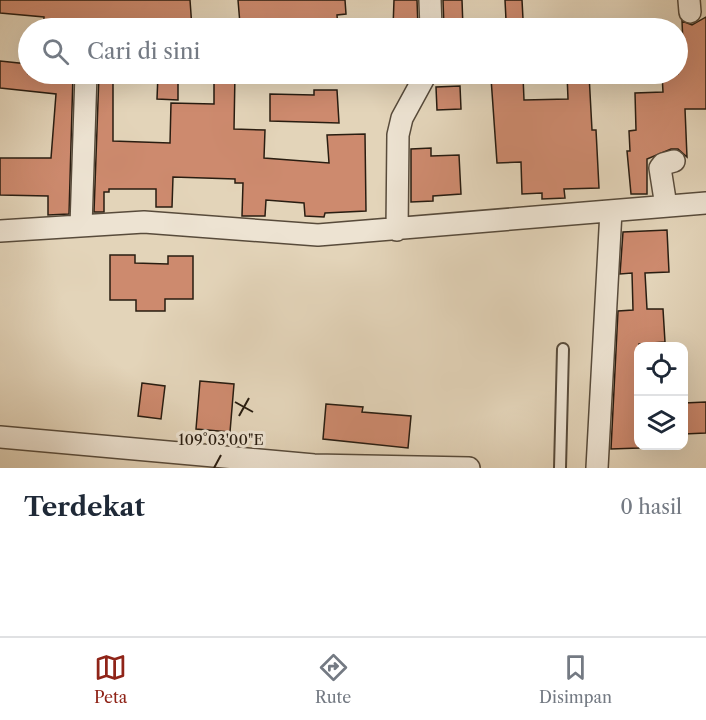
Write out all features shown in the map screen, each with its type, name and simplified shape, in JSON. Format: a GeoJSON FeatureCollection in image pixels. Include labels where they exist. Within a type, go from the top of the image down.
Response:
{"type":"FeatureCollection","features":[{"type":"Feature","properties":{"kind":"street"},"geometry":{"type":"LineString","coordinates":[[430,0],[430,18]]}},
{"type":"Feature","properties":{"kind":"street"},"geometry":{"type":"LineString","coordinates":[[81,226],[86,84]]}},
{"type":"Feature","properties":{"kind":"street"},"geometry":{"type":"LineString","coordinates":[[397,230],[398,135],[402,118],[421,84]]}},
{"type":"Feature","properties":{"kind":"street"},"geometry":{"type":"LineString","coordinates":[[666,206],[660,168],[663,164],[674,161]]}},
{"type":"Feature","properties":{"kind":"street"},"geometry":{"type":"LineString","coordinates":[[0,231],[172,223],[303,236],[706,203]]}},
{"type":"Feature","properties":{"kind":"street"},"geometry":{"type":"LineString","coordinates":[[597,468],[611,211]]}},
{"type":"Feature","properties":{"kind":"street"},"geometry":{"type":"LineString","coordinates":[[0,437],[315,465],[469,468]]}},
{"type":"Feature","properties":{"kind":"lane"},"geometry":{"type":"LineString","coordinates":[[560,468],[563,349]]}},
{"type":"Feature","properties":{"kind":"building"},"geometry":{"type":"Polygon","coordinates":[[[0,0],[190,0],[191,18],[44,18],[0,13],[0,0]]]}},
{"type":"Feature","properties":{"kind":"building"},"geometry":{"type":"Polygon","coordinates":[[[238,0],[345,0],[346,14],[337,15],[337,18],[240,18],[238,0]]]}},
{"type":"Feature","properties":{"kind":"building"},"geometry":{"type":"Polygon","coordinates":[[[394,0],[417,0],[418,18],[393,18],[394,0]]]}},
{"type":"Feature","properties":{"kind":"building"},"geometry":{"type":"Polygon","coordinates":[[[443,0],[462,0],[463,18],[444,18],[443,0]]]}},
{"type":"Feature","properties":{"kind":"building"},"geometry":{"type":"Polygon","coordinates":[[[505,0],[522,0],[523,18],[506,18],[505,0]]]}},
{"type":"Feature","properties":{"kind":"building"},"geometry":{"type":"Polygon","coordinates":[[[706,17],[706,109],[685,109],[687,157],[678,149],[671,149],[647,159],[647,194],[631,194],[627,151],[630,151],[629,131],[636,130],[635,93],[663,92],[663,84],[688,84],[688,23],[692,25],[706,17]]]}},
{"type":"Feature","properties":{"kind":"building"},"geometry":{"type":"Polygon","coordinates":[[[0,61],[18,63],[18,84],[73,84],[69,214],[48,215],[48,196],[0,195],[0,158],[51,158],[56,94],[0,88],[0,61]]]}},
{"type":"Feature","properties":{"kind":"building"},"geometry":{"type":"Polygon","coordinates":[[[99,84],[113,84],[113,141],[170,143],[171,103],[214,104],[214,84],[235,84],[234,129],[265,130],[264,158],[329,163],[327,135],[365,134],[366,211],[325,213],[324,217],[305,216],[304,203],[266,200],[265,216],[242,216],[243,183],[235,183],[235,179],[173,177],[172,207],[156,207],[156,189],[109,189],[109,192],[104,192],[104,212],[94,212],[99,84]]]}},
{"type":"Feature","properties":{"kind":"building"},"geometry":{"type":"Polygon","coordinates":[[[158,84],[178,84],[178,100],[157,99],[158,84]]]}},
{"type":"Feature","properties":{"kind":"building"},"geometry":{"type":"Polygon","coordinates":[[[491,84],[523,84],[524,100],[568,99],[567,84],[590,84],[592,130],[596,130],[599,188],[564,189],[565,198],[542,199],[542,193],[522,194],[521,162],[497,163],[491,84]]]}},
{"type":"Feature","properties":{"kind":"building"},"geometry":{"type":"Polygon","coordinates":[[[460,86],[461,109],[437,110],[436,87],[460,86]]]}},
{"type":"Feature","properties":{"kind":"building"},"geometry":{"type":"Polygon","coordinates":[[[314,90],[337,90],[339,123],[270,121],[270,94],[314,95],[314,90]]]}},
{"type":"Feature","properties":{"kind":"building"},"geometry":{"type":"Polygon","coordinates":[[[431,148],[431,156],[459,155],[461,194],[433,196],[433,201],[411,202],[411,149],[431,148]]]}},
{"type":"Feature","properties":{"kind":"building"},"geometry":{"type":"Polygon","coordinates":[[[667,230],[669,272],[645,273],[647,309],[663,309],[665,342],[634,342],[634,448],[611,449],[618,311],[633,310],[632,273],[620,274],[623,232],[667,230]]]}},
{"type":"Feature","properties":{"kind":"building"},"geometry":{"type":"Polygon","coordinates":[[[110,255],[135,255],[135,263],[168,264],[168,256],[193,256],[193,299],[165,299],[165,311],[136,311],[136,300],[110,300],[110,255]]]}},
{"type":"Feature","properties":{"kind":"building"},"geometry":{"type":"Polygon","coordinates":[[[200,381],[234,384],[230,432],[196,429],[200,381]]]}},
{"type":"Feature","properties":{"kind":"building"},"geometry":{"type":"Polygon","coordinates":[[[142,383],[165,386],[161,419],[138,416],[142,383]]]}},
{"type":"Feature","properties":{"kind":"building"},"geometry":{"type":"Polygon","coordinates":[[[706,402],[706,433],[688,434],[688,403],[706,402]]]}},
{"type":"Feature","properties":{"kind":"building"},"geometry":{"type":"Polygon","coordinates":[[[326,404],[363,407],[362,412],[411,416],[408,448],[323,439],[326,404]]]}}]}
